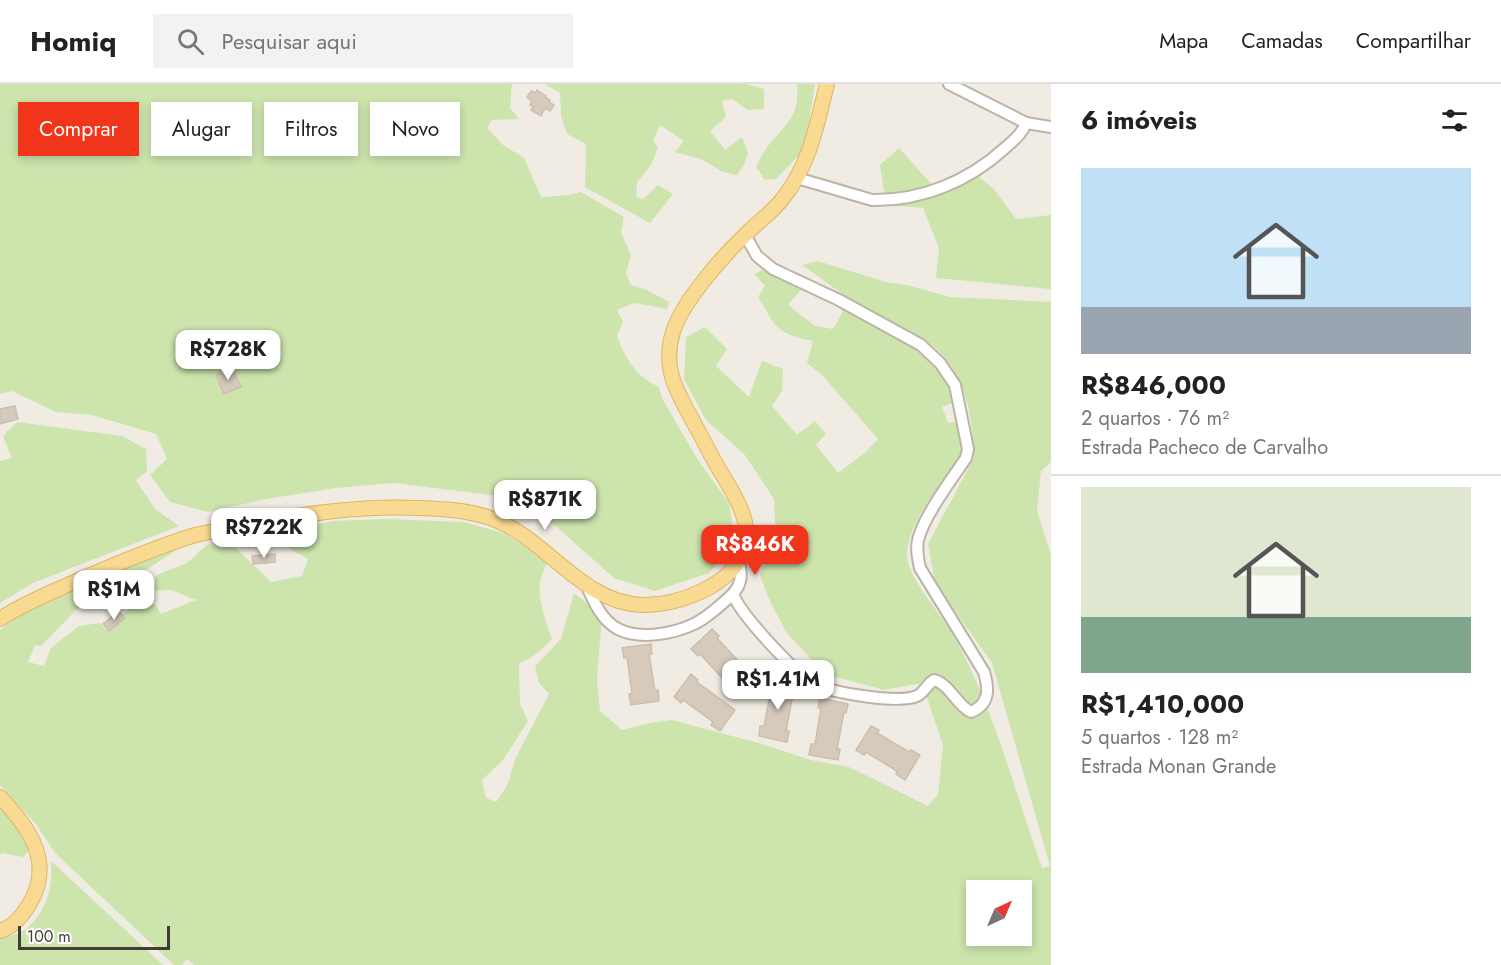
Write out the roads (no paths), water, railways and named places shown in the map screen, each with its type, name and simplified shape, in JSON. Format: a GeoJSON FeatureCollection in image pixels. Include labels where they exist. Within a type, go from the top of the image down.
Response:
{"type":"FeatureCollection","features":[{"type":"Feature","properties":{"kind":"main road"},"geometry":{"type":"LineString","coordinates":[[0,619],[54,591],[113,565],[194,536],[303,514],[384,506],[460,510],[494,519],[525,535],[586,584],[618,602],[644,605],[675,600],[709,588],[725,579],[739,562],[745,549],[747,533],[738,502],[677,393],[670,369],[670,346],[674,328],[704,280],[745,235],[782,200],[797,178],[808,156],[827,84]]}},
{"type":"Feature","properties":{"kind":"main road"},"geometry":{"type":"LineString","coordinates":[[0,797],[27,829],[38,852],[40,878],[33,898],[22,916],[0,931]]}},
{"type":"Feature","properties":{"kind":"street"},"geometry":{"type":"LineString","coordinates":[[949,84],[1026,123],[1051,127]]}},
{"type":"Feature","properties":{"kind":"street"},"geometry":{"type":"LineString","coordinates":[[797,178],[872,200],[934,192],[974,173],[989,163],[1017,138],[1026,123]]}},
{"type":"Feature","properties":{"kind":"street"},"geometry":{"type":"LineString","coordinates":[[733,594],[742,612],[798,672],[814,683],[853,695],[909,698],[920,695],[934,680],[941,682],[965,709],[971,712],[978,710],[986,701],[989,690],[984,672],[920,568],[916,553],[925,524],[966,458],[969,449],[955,385],[940,363],[921,345],[839,300],[773,269],[757,256],[745,235]]}},
{"type":"Feature","properties":{"kind":"street"},"geometry":{"type":"LineString","coordinates":[[586,584],[594,602],[606,619],[617,629],[630,633],[650,634],[675,631],[696,624],[733,594],[741,578],[739,562]]}}]}
